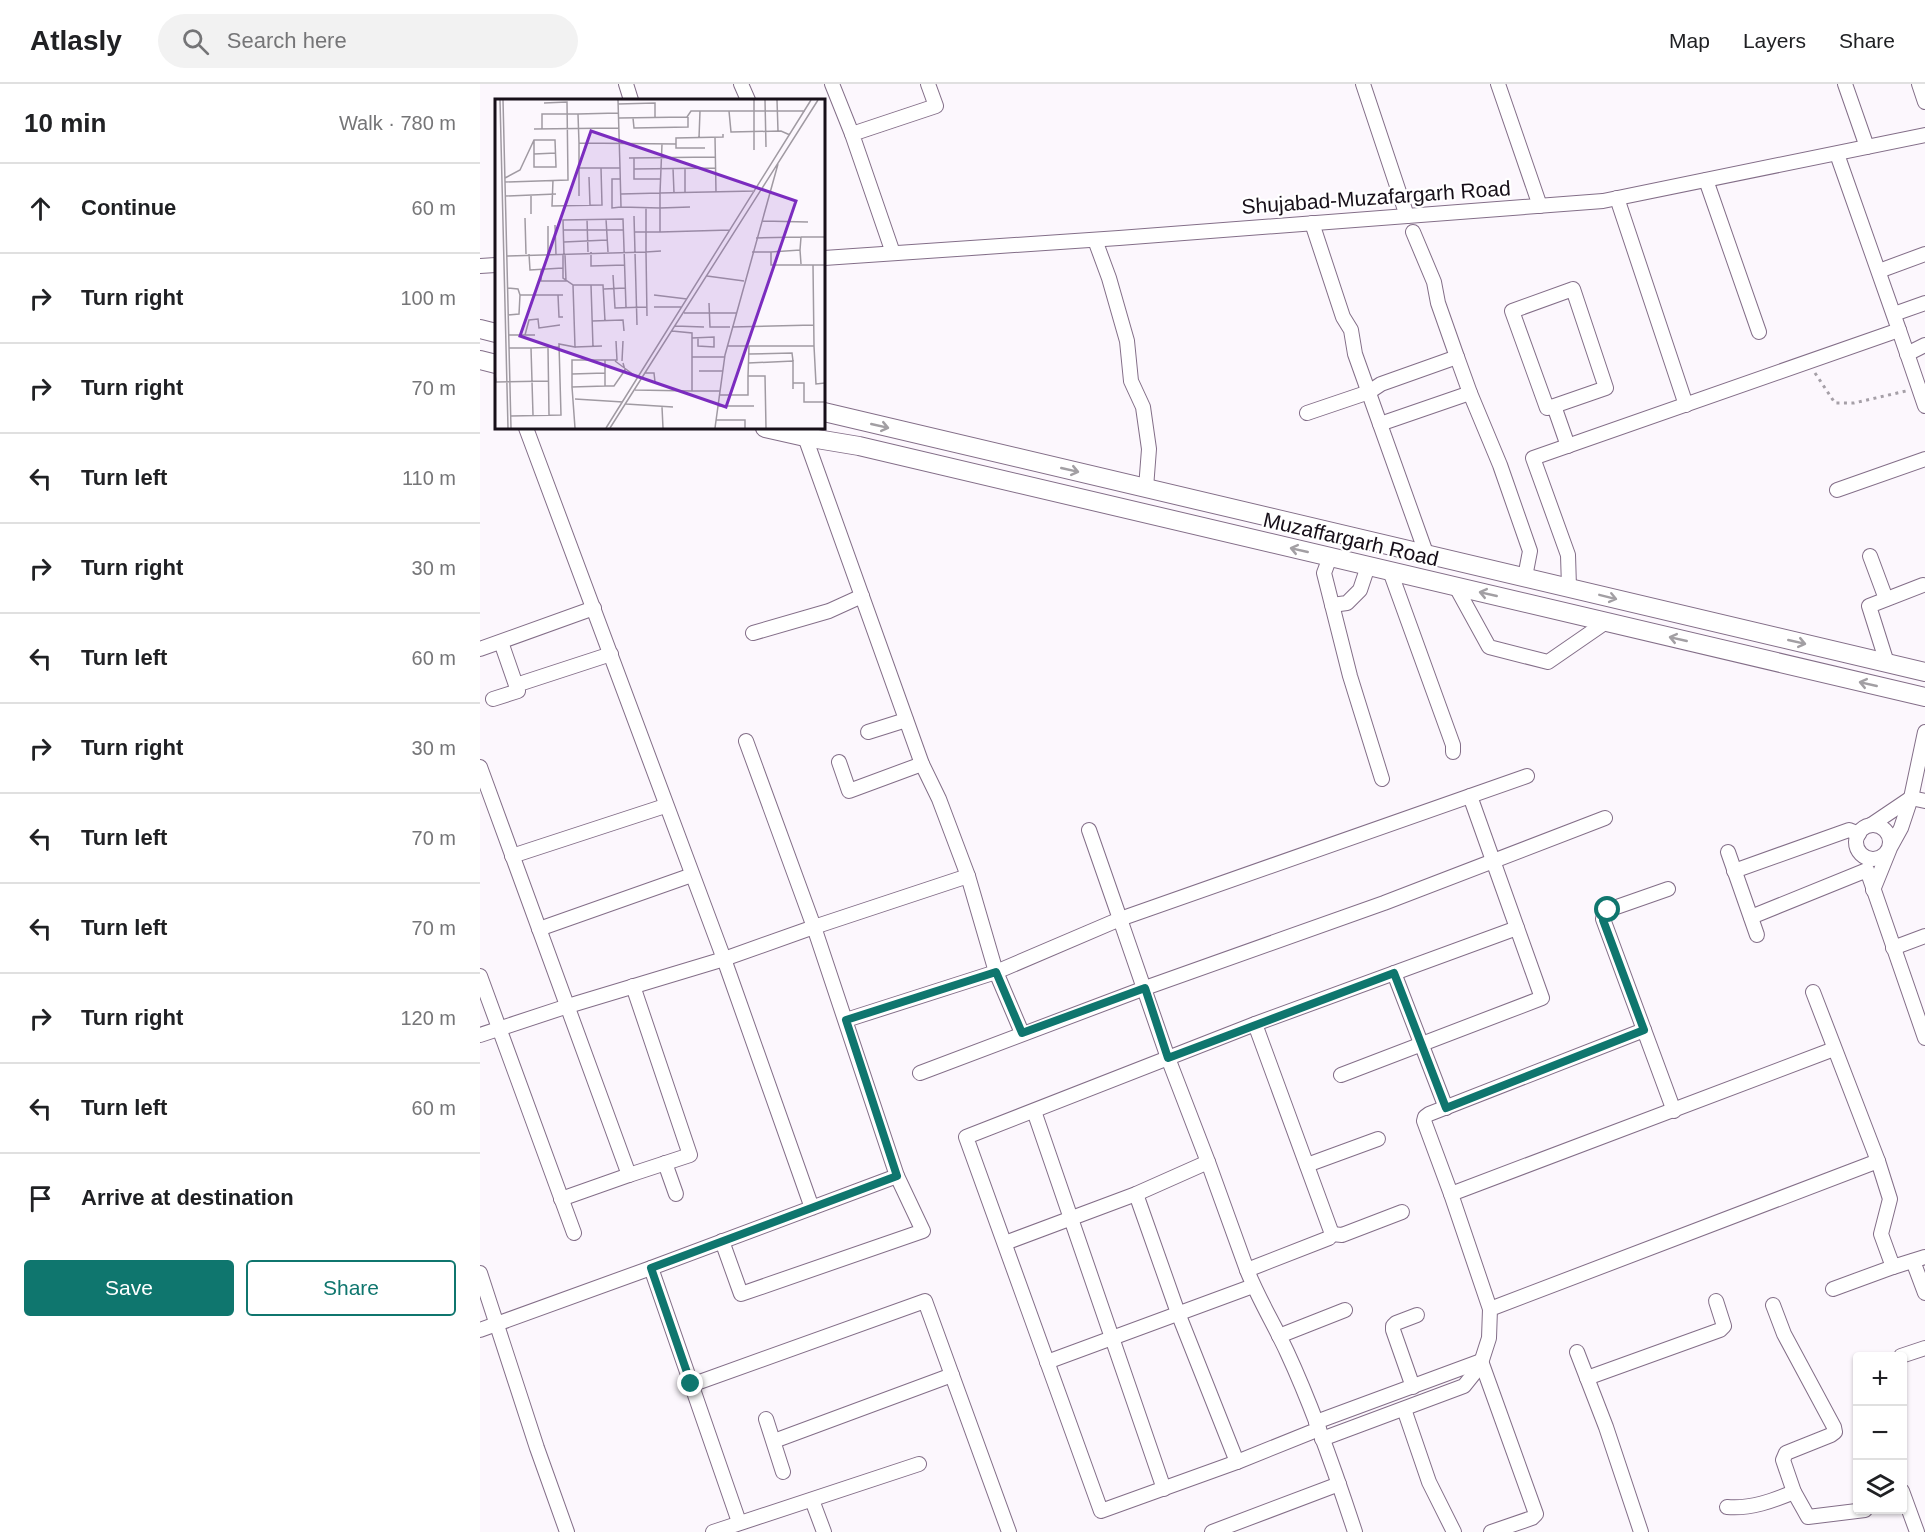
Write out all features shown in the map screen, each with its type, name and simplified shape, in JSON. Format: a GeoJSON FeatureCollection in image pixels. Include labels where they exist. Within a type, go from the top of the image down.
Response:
{"type":"FeatureCollection","features":[{"type":"Feature","properties":{"kind":"main road"},"geometry":{"type":"LineString","coordinates":[[480,329],[495,333]]}},
{"type":"Feature","properties":{"kind":"main road"},"geometry":{"type":"LineString","coordinates":[[480,360],[495,364]]}},
{"type":"Feature","properties":{"kind":"main road","name":"Muzaffargarh Road"},"geometry":{"type":"LineString","coordinates":[[825,412],[1925,672]]}},
{"type":"Feature","properties":{"kind":"main road","name":"Muzaffargarh Road"},"geometry":{"type":"LineString","coordinates":[[769,429],[859,446],[1925,697]]}},
{"type":"Feature","properties":{"kind":"street"},"geometry":{"type":"LineString","coordinates":[[626,84],[631,99]]}},
{"type":"Feature","properties":{"kind":"street"},"geometry":{"type":"LineString","coordinates":[[741,84],[748,99]]}},
{"type":"Feature","properties":{"kind":"street"},"geometry":{"type":"LineString","coordinates":[[832,84],[852,134],[893,253]]}},
{"type":"Feature","properties":{"kind":"street"},"geometry":{"type":"LineString","coordinates":[[852,134],[936,106],[928,84]]}},
{"type":"Feature","properties":{"kind":"street"},"geometry":{"type":"LineString","coordinates":[[1363,84],[1407,216]]}},
{"type":"Feature","properties":{"kind":"street"},"geometry":{"type":"LineString","coordinates":[[1498,84],[1540,206]]}},
{"type":"Feature","properties":{"kind":"street"},"geometry":{"type":"LineString","coordinates":[[1845,84],[1867,147]]}},
{"type":"Feature","properties":{"kind":"street"},"geometry":{"type":"LineString","coordinates":[[1919,84],[1925,102]]}},
{"type":"Feature","properties":{"kind":"street","name":"Shujabad-Muzafargarh Road"},"geometry":{"type":"LineString","coordinates":[[825,258],[1095,240],[1603,201],[1925,135]]}},
{"type":"Feature","properties":{"kind":"street"},"geometry":{"type":"LineString","coordinates":[[1837,154],[1907,354],[1922,387],[1925,406]]}},
{"type":"Feature","properties":{"kind":"street"},"geometry":{"type":"LineString","coordinates":[[1706,180],[1759,332]]}},
{"type":"Feature","properties":{"kind":"street"},"geometry":{"type":"LineString","coordinates":[[1617,198],[1686,405]]}},
{"type":"Feature","properties":{"kind":"street"},"geometry":{"type":"LineString","coordinates":[[1312,223],[1343,317],[1351,330],[1355,354],[1426,553]]}},
{"type":"Feature","properties":{"kind":"street"},"geometry":{"type":"LineString","coordinates":[[1413,232],[1434,282],[1438,303],[1457,357],[1500,465],[1530,551],[1525,577]]}},
{"type":"Feature","properties":{"kind":"street"},"geometry":{"type":"LineString","coordinates":[[1095,240],[1109,278],[1127,341],[1131,381],[1143,407],[1149,449],[1146,488]]}},
{"type":"Feature","properties":{"kind":"street"},"geometry":{"type":"LineString","coordinates":[[1879,271],[1925,254]]}},
{"type":"Feature","properties":{"kind":"street"},"geometry":{"type":"LineString","coordinates":[[480,266],[495,265]]}},
{"type":"Feature","properties":{"kind":"street"},"geometry":{"type":"LineString","coordinates":[[1573,289],[1606,388],[1554,406],[1547,408],[1512,311],[1573,289]]}},
{"type":"Feature","properties":{"kind":"street"},"geometry":{"type":"LineString","coordinates":[[1894,314],[1925,303]]}},
{"type":"Feature","properties":{"kind":"street"},"geometry":{"type":"LineString","coordinates":[[1569,588],[1568,555],[1533,458],[1899,330]]}},
{"type":"Feature","properties":{"kind":"street"},"geometry":{"type":"LineString","coordinates":[[1907,354],[1925,345]]}},
{"type":"Feature","properties":{"kind":"street"},"geometry":{"type":"LineString","coordinates":[[1306,413],[1369,392],[1381,384],[1457,357]]}},
{"type":"Feature","properties":{"kind":"street"},"geometry":{"type":"LineString","coordinates":[[1380,424],[1470,393]]}},
{"type":"Feature","properties":{"kind":"street"},"geometry":{"type":"LineString","coordinates":[[1554,406],[1568,446]]}},
{"type":"Feature","properties":{"kind":"street"},"geometry":{"type":"LineString","coordinates":[[526,429],[665,806],[724,959],[812,1208]]}},
{"type":"Feature","properties":{"kind":"street"},"geometry":{"type":"LineString","coordinates":[[805,437],[922,764],[939,799],[968,876],[996,972],[1022,1033]]}},
{"type":"Feature","properties":{"kind":"street"},"geometry":{"type":"LineString","coordinates":[[1837,490],[1925,459]]}},
{"type":"Feature","properties":{"kind":"street"},"geometry":{"type":"LineString","coordinates":[[1870,556],[1886,599]]}},
{"type":"Feature","properties":{"kind":"street"},"geometry":{"type":"LineString","coordinates":[[1330,557],[1324,573],[1350,676],[1382,779]]}},
{"type":"Feature","properties":{"kind":"street"},"geometry":{"type":"LineString","coordinates":[[1332,605],[1347,603],[1360,590],[1368,566]]}},
{"type":"Feature","properties":{"kind":"street"},"geometry":{"type":"LineString","coordinates":[[1390,571],[1453,745],[1453,752]]}},
{"type":"Feature","properties":{"kind":"street"},"geometry":{"type":"LineString","coordinates":[[1887,663],[1869,606],[1923,585]]}},
{"type":"Feature","properties":{"kind":"street"},"geometry":{"type":"LineString","coordinates":[[1456,586],[1489,646],[1548,662],[1606,622]]}},
{"type":"Feature","properties":{"kind":"street"},"geometry":{"type":"LineString","coordinates":[[753,633],[829,611],[862,596]]}},
{"type":"Feature","properties":{"kind":"street"},"geometry":{"type":"LineString","coordinates":[[480,649],[594,608]]}},
{"type":"Feature","properties":{"kind":"street"},"geometry":{"type":"LineString","coordinates":[[493,699],[518,691],[501,642]]}},
{"type":"Feature","properties":{"kind":"street"},"geometry":{"type":"LineString","coordinates":[[516,686],[611,654]]}},
{"type":"Feature","properties":{"kind":"street"},"geometry":{"type":"LineString","coordinates":[[868,732],[906,720]]}},
{"type":"Feature","properties":{"kind":"street"},"geometry":{"type":"LineString","coordinates":[[1873,890],[1890,848],[1918,799],[1925,732]]}},
{"type":"Feature","properties":{"kind":"street"},"geometry":{"type":"LineString","coordinates":[[722,1241],[741,1293],[923,1231],[897,1176],[814,927],[746,741]]}},
{"type":"Feature","properties":{"kind":"street"},"geometry":{"type":"LineString","coordinates":[[839,762],[849,791],[922,764]]}},
{"type":"Feature","properties":{"kind":"street"},"geometry":{"type":"LineString","coordinates":[[480,767],[629,1174]]}},
{"type":"Feature","properties":{"kind":"street"},"geometry":{"type":"LineString","coordinates":[[846,1020],[996,972],[1120,919],[1527,776]]}},
{"type":"Feature","properties":{"kind":"street"},"geometry":{"type":"LineString","coordinates":[[1341,1075],[1540,1000],[1542,996],[1470,796]]}},
{"type":"Feature","properties":{"kind":"street"},"geometry":{"type":"LineString","coordinates":[[1918,799],[1865,827],[1856,842],[1925,1038]]}},
{"type":"Feature","properties":{"kind":"street"},"geometry":{"type":"LineString","coordinates":[[512,856],[665,806]]}},
{"type":"Feature","properties":{"kind":"street"},"geometry":{"type":"LineString","coordinates":[[920,1073],[1022,1033],[1384,903],[1605,818]]}},
{"type":"Feature","properties":{"kind":"street"},"geometry":{"type":"LineString","coordinates":[[1751,918],[1865,863],[1868,859],[1883,857],[1890,848],[1890,837],[1883,827],[1871,825]]}},
{"type":"Feature","properties":{"kind":"street"},"geometry":{"type":"LineString","coordinates":[[1089,830],[1168,1058],[1246,1270],[1279,1336],[1319,1430],[1355,1532]]}},
{"type":"Feature","properties":{"kind":"street"},"geometry":{"type":"LineString","coordinates":[[1734,870],[1849,830],[1859,834]]}},
{"type":"Feature","properties":{"kind":"street"},"geometry":{"type":"LineString","coordinates":[[1728,852],[1757,935]]}},
{"type":"Feature","properties":{"kind":"street"},"geometry":{"type":"LineString","coordinates":[[539,929],[692,875]]}},
{"type":"Feature","properties":{"kind":"street"},"geometry":{"type":"LineString","coordinates":[[480,1035],[724,959],[968,876]]}},
{"type":"Feature","properties":{"kind":"street"},"geometry":{"type":"LineString","coordinates":[[1668,889],[1608,910],[1603,920],[1674,1111]]}},
{"type":"Feature","properties":{"kind":"street"},"geometry":{"type":"LineString","coordinates":[[1481,1361],[1413,1387],[1319,1430],[1101,1511],[966,1137],[1255,1024],[1517,928]]}},
{"type":"Feature","properties":{"kind":"street"},"geometry":{"type":"LineString","coordinates":[[1893,948],[1925,936]]}},
{"type":"Feature","properties":{"kind":"street"},"geometry":{"type":"LineString","coordinates":[[1394,973],[1446,1108]]}},
{"type":"Feature","properties":{"kind":"street"},"geometry":{"type":"LineString","coordinates":[[480,976],[574,1233]]}},
{"type":"Feature","properties":{"kind":"street"},"geometry":{"type":"LineString","coordinates":[[561,1199],[690,1155],[633,986]]}},
{"type":"Feature","properties":{"kind":"street"},"geometry":{"type":"LineString","coordinates":[[1813,992],[1878,1161],[1890,1199],[1881,1234],[1893,1268]]}},
{"type":"Feature","properties":{"kind":"street"},"geometry":{"type":"LineString","coordinates":[[1255,1024],[1332,1234]]}},
{"type":"Feature","properties":{"kind":"street"},"geometry":{"type":"LineString","coordinates":[[1319,1430],[1404,1408],[1464,1386],[1481,1361],[1489,1338],[1490,1309],[1424,1121],[1425,1118],[1429,1114],[1644,1030]]}},
{"type":"Feature","properties":{"kind":"street"},"geometry":{"type":"LineString","coordinates":[[1451,1194],[1834,1049]]}},
{"type":"Feature","properties":{"kind":"street"},"geometry":{"type":"LineString","coordinates":[[1034,1111],[1164,1489]]}},
{"type":"Feature","properties":{"kind":"street"},"geometry":{"type":"LineString","coordinates":[[1307,1165],[1378,1139]]}},
{"type":"Feature","properties":{"kind":"street"},"geometry":{"type":"LineString","coordinates":[[1490,1309],[1878,1161]]}},
{"type":"Feature","properties":{"kind":"street"},"geometry":{"type":"LineString","coordinates":[[1005,1243],[1136,1194],[1208,1162]]}},
{"type":"Feature","properties":{"kind":"street"},"geometry":{"type":"LineString","coordinates":[[665,1163],[676,1194]]}},
{"type":"Feature","properties":{"kind":"street"},"geometry":{"type":"LineString","coordinates":[[480,1330],[897,1176]]}},
{"type":"Feature","properties":{"kind":"street"},"geometry":{"type":"LineString","coordinates":[[1136,1194],[1178,1313],[1237,1462]]}},
{"type":"Feature","properties":{"kind":"street"},"geometry":{"type":"LineString","coordinates":[[1332,1234],[1342,1235],[1402,1212]]}},
{"type":"Feature","properties":{"kind":"street"},"geometry":{"type":"LineString","coordinates":[[1246,1270],[1329,1238],[1332,1234]]}},
{"type":"Feature","properties":{"kind":"street"},"geometry":{"type":"LineString","coordinates":[[1833,1289],[1919,1259],[1925,1293]]}},
{"type":"Feature","properties":{"kind":"street"},"geometry":{"type":"LineString","coordinates":[[651,1268],[691,1384],[732,1527]]}},
{"type":"Feature","properties":{"kind":"street"},"geometry":{"type":"LineString","coordinates":[[480,1272],[567,1532]]}},
{"type":"Feature","properties":{"kind":"street"},"geometry":{"type":"LineString","coordinates":[[1047,1362],[1253,1286]]}},
{"type":"Feature","properties":{"kind":"street"},"geometry":{"type":"LineString","coordinates":[[691,1384],[925,1301],[1009,1532]]}},
{"type":"Feature","properties":{"kind":"street"},"geometry":{"type":"LineString","coordinates":[[1587,1378],[1720,1330],[1724,1326],[1716,1301]]}},
{"type":"Feature","properties":{"kind":"street"},"geometry":{"type":"LineString","coordinates":[[1773,1305],[1784,1334],[1835,1432],[1786,1453],[1783,1460],[1794,1492],[1808,1516],[1853,1510]]}},
{"type":"Feature","properties":{"kind":"street"},"geometry":{"type":"LineString","coordinates":[[1279,1336],[1345,1311]]}},
{"type":"Feature","properties":{"kind":"street"},"geometry":{"type":"LineString","coordinates":[[1413,1387],[1393,1326],[1417,1315]]}},
{"type":"Feature","properties":{"kind":"street"},"geometry":{"type":"LineString","coordinates":[[1907,1354],[1925,1348]]}},
{"type":"Feature","properties":{"kind":"street"},"geometry":{"type":"LineString","coordinates":[[1577,1352],[1606,1426],[1641,1532]]}},
{"type":"Feature","properties":{"kind":"street"},"geometry":{"type":"LineString","coordinates":[[1481,1361],[1536,1514],[1533,1518],[1491,1532]]}},
{"type":"Feature","properties":{"kind":"street"},"geometry":{"type":"LineString","coordinates":[[774,1441],[952,1375]]}},
{"type":"Feature","properties":{"kind":"street"},"geometry":{"type":"LineString","coordinates":[[1404,1408],[1429,1482],[1454,1532]]}},
{"type":"Feature","properties":{"kind":"street"},"geometry":{"type":"LineString","coordinates":[[766,1419],[783,1472]]}},
{"type":"Feature","properties":{"kind":"street"},"geometry":{"type":"LineString","coordinates":[[713,1532],[919,1464]]}},
{"type":"Feature","properties":{"kind":"street"},"geometry":{"type":"LineString","coordinates":[[1212,1532],[1339,1484]]}},
{"type":"Feature","properties":{"kind":"street"},"geometry":{"type":"LineString","coordinates":[[1726,1507],[1742,1508],[1769,1502],[1794,1492]]}},
{"type":"Feature","properties":{"kind":"street"},"geometry":{"type":"LineString","coordinates":[[812,1500],[824,1532]]}},
{"type":"Feature","properties":{"kind":"street"},"geometry":{"type":"LineString","coordinates":[[1907,1507],[1917,1532]]}},
{"type":"Feature","properties":{"kind":"path"},"geometry":{"type":"LineString","coordinates":[[1806,363],[1835,403],[1854,403],[1922,387]]}},
{"type":"Feature","properties":{"kind":"route"},"geometry":{"type":"LineString","coordinates":[[691,1384],[651,1268],[897,1176],[846,1020],[996,972],[1022,1033],[1145,988],[1168,1058],[1394,973],[1446,1108],[1644,1030],[1603,920],[1608,910]]}}]}
